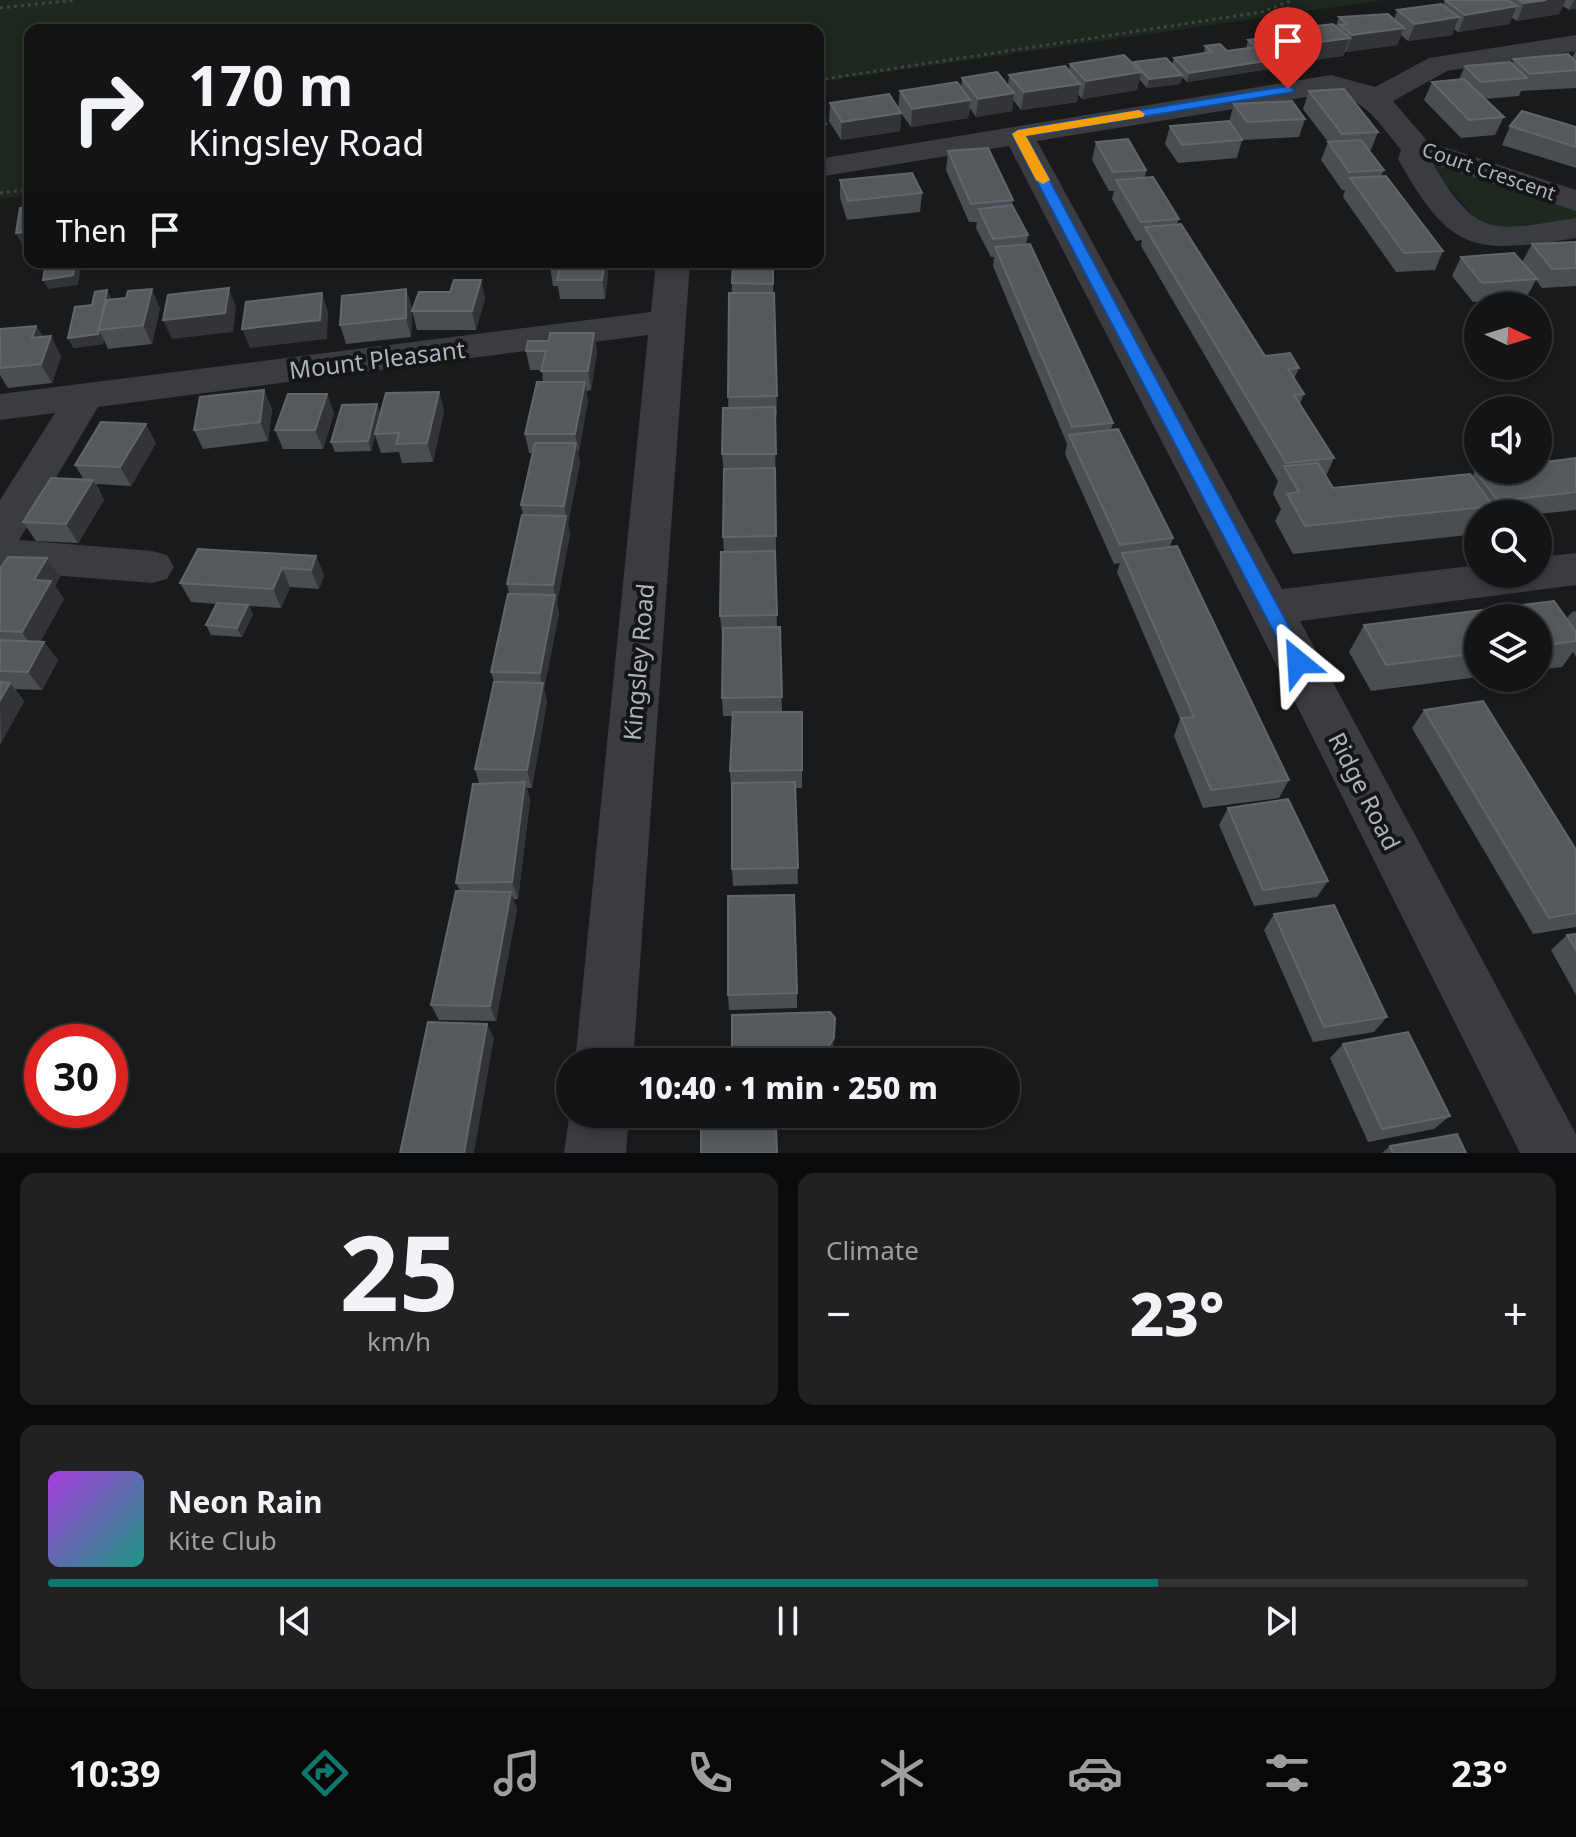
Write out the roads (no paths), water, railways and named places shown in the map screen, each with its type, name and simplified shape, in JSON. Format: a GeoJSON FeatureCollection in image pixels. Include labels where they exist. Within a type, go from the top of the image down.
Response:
{"type":"FeatureCollection","features":[{"type":"Feature","properties":{"kind":"street"},"geometry":{"type":"LineString","coordinates":[[824,167],[1318,84],[1345,86],[1375,99],[1439,64],[1576,43]]}},
{"type":"Feature","properties":{"kind":"street","name":"Court Crescent"},"geometry":{"type":"LineString","coordinates":[[1375,99],[1417,149],[1576,201]]}},
{"type":"Feature","properties":{"kind":"street","name":"Ridge Road"},"geometry":{"type":"LineString","coordinates":[[1018,134],[1270,608],[1553,1153]]}},
{"type":"Feature","properties":{"kind":"street"},"geometry":{"type":"LineString","coordinates":[[1417,149],[1414,159],[1424,178],[1460,222],[1481,236],[1513,237],[1576,228]]}},
{"type":"Feature","properties":{"kind":"street","name":"Kingsley Road"},"geometry":{"type":"LineString","coordinates":[[605,1048],[672,268]]}},
{"type":"Feature","properties":{"kind":"street","name":"Mount Pleasant"},"geometry":{"type":"LineString","coordinates":[[0,407],[668,321]]}},
{"type":"Feature","properties":{"kind":"street"},"geometry":{"type":"LineString","coordinates":[[0,535],[85,396]]}},
{"type":"Feature","properties":{"kind":"street"},"geometry":{"type":"LineString","coordinates":[[0,555],[152,567]]}},
{"type":"Feature","properties":{"kind":"street"},"geometry":{"type":"LineString","coordinates":[[1552,572],[1576,569]]}},
{"type":"Feature","properties":{"kind":"street"},"geometry":{"type":"LineString","coordinates":[[1270,608],[1464,583]]}},
{"type":"Feature","properties":{"kind":"street"},"geometry":{"type":"LineString","coordinates":[[595,1153],[598,1128]]}}]}
